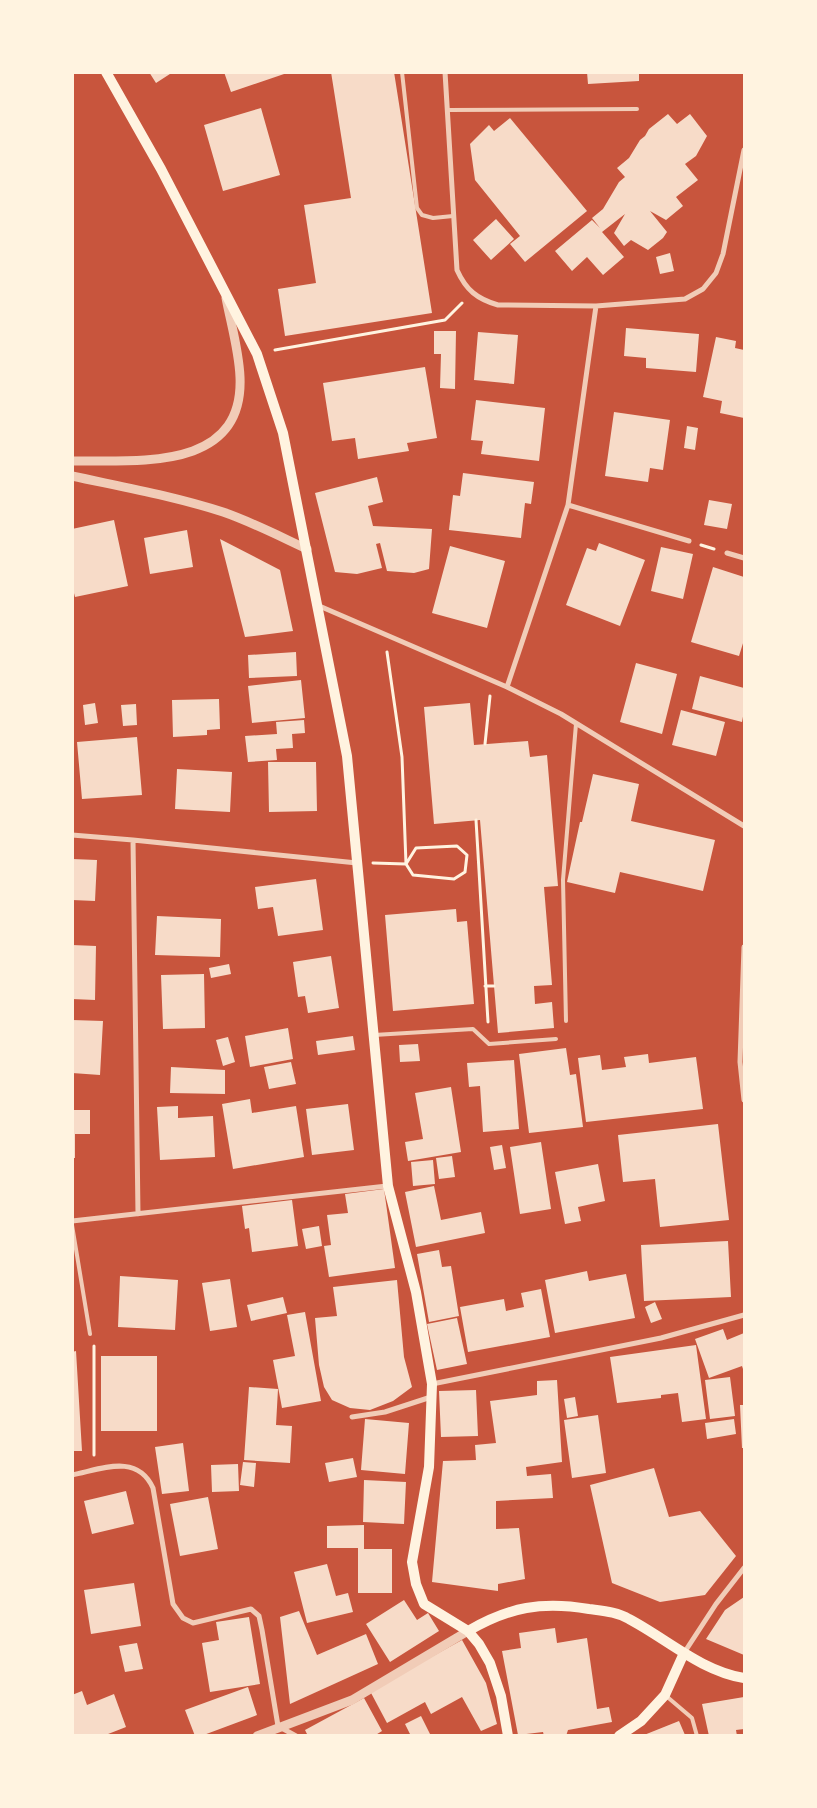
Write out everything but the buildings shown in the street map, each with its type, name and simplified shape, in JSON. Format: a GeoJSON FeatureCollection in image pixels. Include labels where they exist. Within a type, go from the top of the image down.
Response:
{"type":"FeatureCollection","features":[{"type":"Feature","properties":{"kind":"main road"},"geometry":{"type":"LineString","coordinates":[[106,72],[161,169],[257,354],[283,433],[347,756],[388,1186],[416,1292],[432,1384],[428,1467],[412,1562],[413,1570],[424,1604],[468,1631],[479,1644],[490,1664],[501,1696],[508,1736]]}},
{"type":"Feature","properties":{"kind":"main road"},"geometry":{"type":"LineString","coordinates":[[468,1631],[489,1618],[510,1611],[541,1605],[568,1605],[612,1612],[629,1619],[684,1653],[715,1669],[734,1677],[744,1678]]}},
{"type":"Feature","properties":{"kind":"main road"},"geometry":{"type":"LineString","coordinates":[[619,1736],[641,1721],[665,1695],[684,1653]]}},
{"type":"Feature","properties":{"kind":"street"},"geometry":{"type":"LineString","coordinates":[[445,72],[457,270],[463,283],[472,294],[484,301],[498,305],[596,306],[685,299],[703,289],[716,273],[723,254],[744,150]]}},
{"type":"Feature","properties":{"kind":"street"},"geometry":{"type":"LineString","coordinates":[[72,461],[149,460],[180,456],[204,447],[222,433],[234,417],[239,398],[240,377],[225,292]]}},
{"type":"Feature","properties":{"kind":"street"},"geometry":{"type":"LineString","coordinates":[[507,687],[568,505],[596,306]]}},
{"type":"Feature","properties":{"kind":"street"},"geometry":{"type":"LineString","coordinates":[[72,476],[190,502],[254,524],[307,550]]}},
{"type":"Feature","properties":{"kind":"street"},"geometry":{"type":"LineString","coordinates":[[568,505],[688,541]]}},
{"type":"Feature","properties":{"kind":"street"},"geometry":{"type":"LineString","coordinates":[[727,553],[744,558]]}},
{"type":"Feature","properties":{"kind":"street"},"geometry":{"type":"LineString","coordinates":[[317,605],[492,680],[561,714],[744,826]]}},
{"type":"Feature","properties":{"kind":"street"},"geometry":{"type":"LineString","coordinates":[[72,835],[357,864]]}},
{"type":"Feature","properties":{"kind":"street"},"geometry":{"type":"LineString","coordinates":[[133,840],[138,1214]]}},
{"type":"Feature","properties":{"kind":"street"},"geometry":{"type":"LineString","coordinates":[[744,947],[740,1062],[744,1100]]}},
{"type":"Feature","properties":{"kind":"street"},"geometry":{"type":"LineString","coordinates":[[72,1223],[388,1186]]}},
{"type":"Feature","properties":{"kind":"street"},"geometry":{"type":"LineString","coordinates":[[432,1384],[661,1338],[744,1315]]}},
{"type":"Feature","properties":{"kind":"street"},"geometry":{"type":"LineString","coordinates":[[352,1417],[385,1412],[431,1397]]}},
{"type":"Feature","properties":{"kind":"street"},"geometry":{"type":"LineString","coordinates":[[72,1475],[125,1466],[142,1472],[149,1480],[153,1488],[173,1604],[183,1618],[193,1623],[252,1610],[259,1616],[268,1657],[278,1726]]}},
{"type":"Feature","properties":{"kind":"street"},"geometry":{"type":"LineString","coordinates":[[684,1653],[716,1604],[744,1568]]}},
{"type":"Feature","properties":{"kind":"street"},"geometry":{"type":"LineString","coordinates":[[257,1736],[278,1726],[352,1700],[468,1631]]}},
{"type":"Feature","properties":{"kind":"street"},"geometry":{"type":"LineString","coordinates":[[278,1726],[296,1736]]}},
{"type":"Feature","properties":{"kind":"lane"},"geometry":{"type":"LineString","coordinates":[[402,72],[417,208],[422,215],[432,218],[453,216]]}},
{"type":"Feature","properties":{"kind":"lane"},"geometry":{"type":"LineString","coordinates":[[448,110],[637,109]]}},
{"type":"Feature","properties":{"kind":"lane"},"geometry":{"type":"LineString","coordinates":[[566,1021],[563,880],[576,724]]}},
{"type":"Feature","properties":{"kind":"lane"},"geometry":{"type":"LineString","coordinates":[[374,1035],[472,1029],[489,1044],[556,1039]]}},
{"type":"Feature","properties":{"kind":"lane"},"geometry":{"type":"LineString","coordinates":[[72,1223],[90,1334]]}},
{"type":"Feature","properties":{"kind":"lane"},"geometry":{"type":"LineString","coordinates":[[665,1695],[692,1718],[697,1736]]}},
{"type":"Feature","properties":{"kind":"path"},"geometry":{"type":"LineString","coordinates":[[257,354],[445,320],[472,294]]}},
{"type":"Feature","properties":{"kind":"path"},"geometry":{"type":"LineString","coordinates":[[688,541],[727,553]]}},
{"type":"Feature","properties":{"kind":"path"},"geometry":{"type":"LineString","coordinates":[[385,634],[402,757],[406,864],[413,876],[454,878],[465,872],[467,855],[457,846],[416,848],[406,864]]}},
{"type":"Feature","properties":{"kind":"path"},"geometry":{"type":"LineString","coordinates":[[485,744],[492,680]]}},
{"type":"Feature","properties":{"kind":"path"},"geometry":{"type":"LineString","coordinates":[[476,820],[489,1044]]}},
{"type":"Feature","properties":{"kind":"path"},"geometry":{"type":"LineString","coordinates":[[357,864],[406,864]]}},
{"type":"Feature","properties":{"kind":"path"},"geometry":{"type":"LineString","coordinates":[[479,866],[484,866]]}},
{"type":"Feature","properties":{"kind":"path"},"geometry":{"type":"LineString","coordinates":[[482,926],[489,925]]}},
{"type":"Feature","properties":{"kind":"path"},"geometry":{"type":"LineString","coordinates":[[486,986],[494,986]]}},
{"type":"Feature","properties":{"kind":"path"},"geometry":{"type":"LineString","coordinates":[[90,1334],[94,1346],[94,1470]]}}]}
